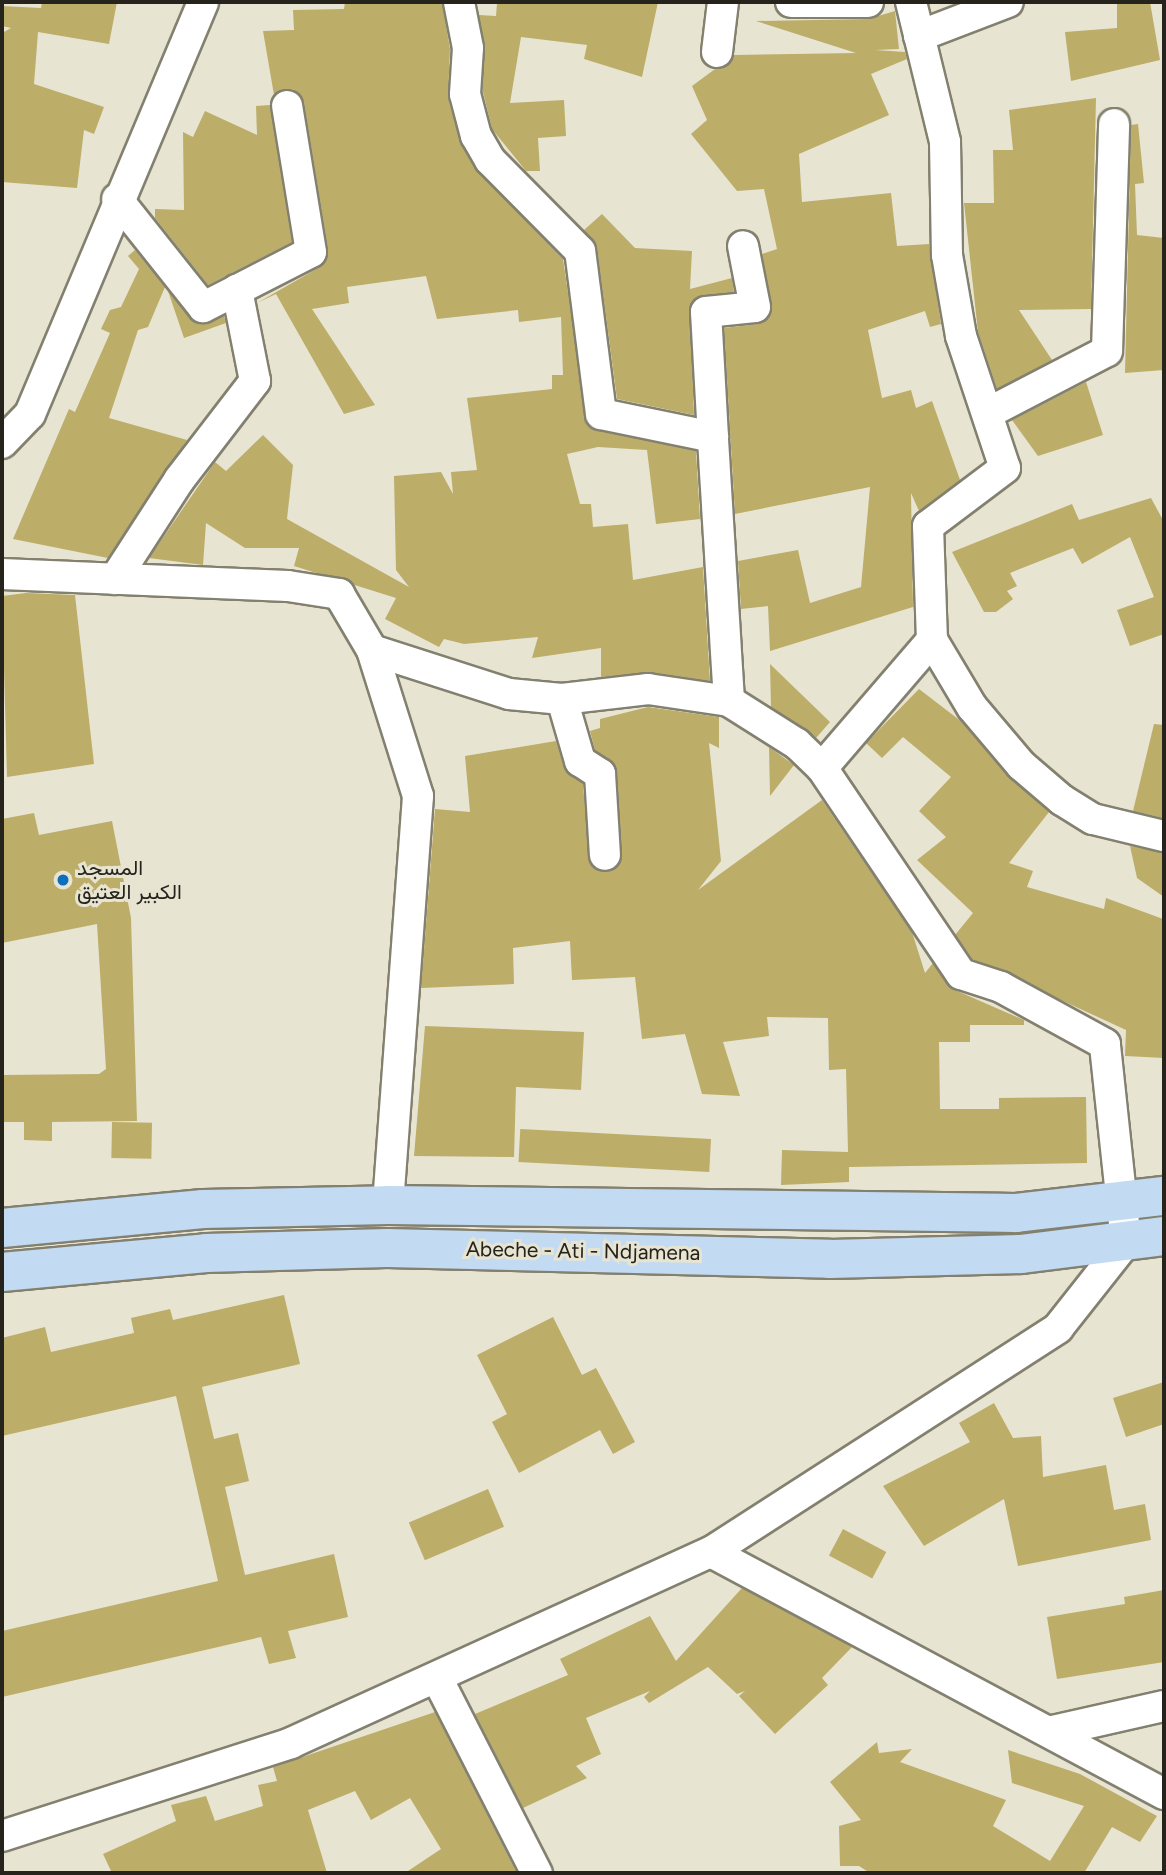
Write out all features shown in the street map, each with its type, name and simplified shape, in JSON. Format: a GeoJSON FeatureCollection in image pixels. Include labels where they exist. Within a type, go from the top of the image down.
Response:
{"type":"FeatureCollection","features":[{"type":"Feature","properties":{"kind":"highway","name":"Abeche - Ati - Ndjamena"},"geometry":{"type":"LineString","coordinates":[[2,1228],[203,1209],[388,1205],[1016,1213],[1164,1196]]}},
{"type":"Feature","properties":{"kind":"highway","name":"Abeche - Ati - Ndjamena"},"geometry":{"type":"LineString","coordinates":[[2,1272],[206,1252],[428,1248],[830,1259],[1021,1254],[1164,1236]]}},
{"type":"Feature","properties":{"kind":"street"},"geometry":{"type":"LineString","coordinates":[[2,443],[30,414],[117,199],[203,2]]}},
{"type":"Feature","properties":{"kind":"street"},"geometry":{"type":"LineString","coordinates":[[459,2],[468,48],[465,94],[475,136],[490,160],[580,251],[601,414],[713,437]]}},
{"type":"Feature","properties":{"kind":"street"},"geometry":{"type":"LineString","coordinates":[[717,52],[723,2]]}},
{"type":"Feature","properties":{"kind":"street"},"geometry":{"type":"LineString","coordinates":[[791,2],[868,2]]}},
{"type":"Feature","properties":{"kind":"street"},"geometry":{"type":"LineString","coordinates":[[911,2],[945,142],[947,255],[961,336],[1005,468],[928,526],[932,640],[972,707],[1021,765],[1062,800],[1093,819],[1164,836]]}},
{"type":"Feature","properties":{"kind":"street"},"geometry":{"type":"LineString","coordinates":[[919,36],[1008,2]]}},
{"type":"Feature","properties":{"kind":"street"},"geometry":{"type":"LineString","coordinates":[[117,199],[203,307],[311,252],[287,106]]}},
{"type":"Feature","properties":{"kind":"street"},"geometry":{"type":"LineString","coordinates":[[988,412],[1107,351],[1114,124]]}},
{"type":"Feature","properties":{"kind":"street"},"geometry":{"type":"LineString","coordinates":[[729,701],[706,312],[755,307],[743,246]]}},
{"type":"Feature","properties":{"kind":"street"},"geometry":{"type":"LineString","coordinates":[[115,579],[179,480],[255,381],[237,290]]}},
{"type":"Feature","properties":{"kind":"street"},"geometry":{"type":"LineString","coordinates":[[2,574],[339,594],[372,650],[418,796],[388,1205]]}},
{"type":"Feature","properties":{"kind":"street"},"geometry":{"type":"LineString","coordinates":[[822,768],[932,640]]}},
{"type":"Feature","properties":{"kind":"street"},"geometry":{"type":"LineString","coordinates":[[2,1836],[291,1743],[711,1552],[1058,1328],[1126,1242],[1124,1202],[1105,1044],[1001,987],[961,974],[822,768],[797,744],[729,701],[648,689],[562,699],[509,694],[372,650]]}},
{"type":"Feature","properties":{"kind":"street"},"geometry":{"type":"LineString","coordinates":[[562,699],[580,761],[600,775],[606,855]]}},
{"type":"Feature","properties":{"kind":"street"},"geometry":{"type":"LineString","coordinates":[[711,1552],[1053,1731],[1164,1794]]}},
{"type":"Feature","properties":{"kind":"street"},"geometry":{"type":"LineString","coordinates":[[437,1678],[537,1873]]}},
{"type":"Feature","properties":{"kind":"street"},"geometry":{"type":"LineString","coordinates":[[1053,1731],[1164,1706]]}},
{"type":"Feature","properties":{"kind":"building"},"geometry":{"type":"Polygon","coordinates":[[[42,2],[117,2],[109,44],[38,32],[34,84],[104,107],[94,134],[84,130],[77,188],[2,182],[2,33],[11,28],[2,26],[2,6],[41,8],[42,2]]]}},
{"type":"Feature","properties":{"kind":"building"},"geometry":{"type":"Polygon","coordinates":[[[345,2],[442,2],[450,49],[448,98],[461,144],[478,172],[563,259],[588,425],[696,451],[700,519],[656,524],[647,450],[598,447],[567,454],[580,504],[591,504],[593,527],[628,524],[633,580],[703,567],[710,681],[650,672],[601,677],[601,648],[532,658],[538,637],[464,644],[444,639],[439,647],[385,619],[396,598],[294,566],[299,548],[245,548],[206,523],[203,565],[149,558],[215,462],[226,471],[263,435],[293,465],[287,519],[409,587],[396,570],[394,476],[441,472],[453,494],[451,472],[477,470],[467,398],[552,389],[552,375],[563,375],[561,317],[519,322],[518,310],[437,319],[426,276],[347,287],[349,303],[312,309],[375,405],[344,414],[276,294],[257,303],[320,267],[328,250],[304,103],[293,89],[274,95],[263,31],[294,30],[293,10],[344,9],[345,2]]]}},
{"type":"Feature","properties":{"kind":"building"},"geometry":{"type":"Polygon","coordinates":[[[658,2],[642,77],[584,59],[587,45],[521,37],[510,103],[564,100],[566,136],[538,138],[540,171],[526,171],[492,129],[483,92],[479,15],[496,16],[497,3],[658,2]]]}},
{"type":"Feature","properties":{"kind":"building"},"geometry":{"type":"Polygon","coordinates":[[[1117,2],[1150,2],[1160,60],[1071,81],[1065,32],[1117,28],[1117,2]]]}},
{"type":"Feature","properties":{"kind":"building"},"geometry":{"type":"Polygon","coordinates":[[[895,11],[899,49],[875,50],[905,52],[907,59],[871,74],[889,115],[799,154],[802,202],[891,193],[897,246],[929,244],[941,324],[930,327],[925,311],[868,330],[882,398],[911,390],[916,408],[932,401],[960,480],[919,511],[911,493],[913,607],[770,651],[768,606],[741,609],[738,561],[798,550],[810,603],[861,587],[870,487],[735,514],[724,328],[757,324],[771,314],[762,254],[777,249],[764,189],[737,191],[691,134],[707,120],[692,86],[734,55],[856,53],[756,21],[868,19],[895,11]]]}},
{"type":"Feature","properties":{"kind":"building"},"geometry":{"type":"Polygon","coordinates":[[[1096,98],[1091,309],[1019,310],[1052,360],[997,389],[978,332],[964,203],[994,203],[993,150],[1013,150],[1009,110],[1096,98]]]}},
{"type":"Feature","properties":{"kind":"building"},"geometry":{"type":"Polygon","coordinates":[[[270,105],[292,242],[208,285],[155,218],[155,209],[184,210],[183,132],[193,137],[205,111],[257,135],[256,106],[270,105]]]}},
{"type":"Feature","properties":{"kind":"building"},"geometry":{"type":"Polygon","coordinates":[[[1138,124],[1144,183],[1135,184],[1137,235],[1164,238],[1164,370],[1125,373],[1131,125],[1138,124]]]}},
{"type":"Feature","properties":{"kind":"building"},"geometry":{"type":"Polygon","coordinates":[[[602,214],[635,248],[692,251],[690,289],[732,278],[734,292],[704,295],[690,305],[694,415],[617,399],[597,249],[584,230],[602,214]]]}},
{"type":"Feature","properties":{"kind":"building"},"geometry":{"type":"Polygon","coordinates":[[[135,250],[165,287],[148,327],[138,330],[109,418],[187,440],[108,558],[13,539],[69,409],[75,412],[110,333],[101,329],[110,310],[121,307],[139,269],[128,256],[135,250]]]}},
{"type":"Feature","properties":{"kind":"building"},"geometry":{"type":"Polygon","coordinates":[[[168,291],[195,322],[224,316],[226,323],[184,338],[168,291]]]}},
{"type":"Feature","properties":{"kind":"building"},"geometry":{"type":"Polygon","coordinates":[[[1086,382],[1103,435],[1038,456],[1012,420],[1086,382]]]}},
{"type":"Feature","properties":{"kind":"building"},"geometry":{"type":"Polygon","coordinates":[[[1151,498],[1164,522],[1164,634],[1130,646],[1117,610],[1154,597],[1130,537],[1082,564],[1073,548],[1010,573],[1017,586],[1007,591],[1013,599],[996,612],[984,612],[952,552],[1072,504],[1079,520],[1151,498]]]}},
{"type":"Feature","properties":{"kind":"building"},"geometry":{"type":"Polygon","coordinates":[[[26,593],[75,595],[94,764],[7,777],[2,596],[26,593]]]}},
{"type":"Feature","properties":{"kind":"building"},"geometry":{"type":"Polygon","coordinates":[[[770,664],[830,722],[816,738],[771,707],[770,664]]]}},
{"type":"Feature","properties":{"kind":"building"},"geometry":{"type":"Polygon","coordinates":[[[919,689],[962,722],[1049,812],[1009,863],[1033,871],[1027,887],[1104,909],[1106,898],[1163,919],[1164,1058],[1125,1056],[1126,1030],[972,959],[955,935],[973,913],[917,860],[946,837],[919,811],[951,777],[903,737],[882,758],[866,743],[919,689]]]}},
{"type":"Feature","properties":{"kind":"building"},"geometry":{"type":"Polygon","coordinates":[[[648,707],[719,717],[719,748],[709,743],[721,861],[698,890],[822,800],[912,932],[925,973],[933,963],[955,990],[1024,1020],[1024,1025],[970,1025],[970,1042],[939,1042],[940,1109],[999,1109],[999,1098],[1086,1097],[1087,1163],[849,1167],[849,1182],[781,1185],[782,1150],[848,1152],[846,1069],[829,1070],[828,1018],[767,1017],[769,1036],[723,1042],[740,1096],[702,1094],[685,1034],[642,1039],[635,977],[572,980],[570,941],[513,948],[514,984],[421,988],[435,809],[470,812],[465,756],[556,741],[564,767],[583,784],[590,864],[607,872],[622,855],[617,773],[595,750],[590,731],[600,728],[600,719],[648,707]]]}},
{"type":"Feature","properties":{"kind":"building"},"geometry":{"type":"Polygon","coordinates":[[[1154,724],[1164,725],[1163,818],[1133,811],[1154,724]]]}},
{"type":"Feature","properties":{"kind":"building"},"geometry":{"type":"Polygon","coordinates":[[[769,747],[794,765],[770,796],[769,747]]]}},
{"type":"Feature","properties":{"kind":"building"},"geometry":{"type":"Polygon","coordinates":[[[34,813],[39,835],[112,821],[131,918],[137,1121],[52,1122],[52,1141],[24,1140],[24,1122],[2,1122],[2,1075],[99,1074],[106,1069],[97,924],[2,943],[2,819],[34,813]]]}},
{"type":"Feature","properties":{"kind":"building"},"geometry":{"type":"Polygon","coordinates":[[[1130,846],[1164,853],[1164,897],[1137,878],[1130,846]]]}},
{"type":"Feature","properties":{"kind":"building"},"geometry":{"type":"Polygon","coordinates":[[[425,1026],[584,1032],[581,1090],[516,1087],[514,1157],[414,1156],[425,1026]]]}},
{"type":"Feature","properties":{"kind":"building"},"geometry":{"type":"Polygon","coordinates":[[[112,1122],[152,1123],[151,1159],[111,1158],[112,1122]]]}},
{"type":"Feature","properties":{"kind":"building"},"geometry":{"type":"Polygon","coordinates":[[[520,1129],[711,1139],[709,1172],[519,1162],[520,1129]]]}},
{"type":"Feature","properties":{"kind":"building"},"geometry":{"type":"Polygon","coordinates":[[[284,1295],[300,1364],[202,1387],[214,1439],[238,1433],[249,1481],[225,1487],[245,1575],[334,1554],[348,1617],[288,1631],[296,1658],[269,1664],[261,1637],[2,1697],[2,1631],[218,1581],[176,1396],[2,1436],[2,1338],[45,1327],[51,1352],[134,1333],[131,1318],[170,1309],[173,1320],[284,1295]]]}},
{"type":"Feature","properties":{"kind":"building"},"geometry":{"type":"Polygon","coordinates":[[[553,1317],[582,1375],[596,1368],[635,1442],[613,1454],[600,1430],[519,1473],[492,1422],[507,1414],[477,1355],[553,1317]]]}},
{"type":"Feature","properties":{"kind":"building"},"geometry":{"type":"Polygon","coordinates":[[[1164,1382],[1164,1424],[1126,1437],[1113,1398],[1164,1382]]]}},
{"type":"Feature","properties":{"kind":"building"},"geometry":{"type":"Polygon","coordinates":[[[994,1403],[1013,1438],[1041,1436],[1043,1477],[1106,1465],[1114,1510],[1145,1504],[1151,1540],[1018,1566],[1004,1499],[924,1546],[883,1486],[970,1442],[959,1423],[994,1403]]]}},
{"type":"Feature","properties":{"kind":"building"},"geometry":{"type":"Polygon","coordinates":[[[488,1489],[504,1527],[425,1560],[409,1523],[488,1489]]]}},
{"type":"Feature","properties":{"kind":"building"},"geometry":{"type":"Polygon","coordinates":[[[843,1529],[886,1552],[872,1578],[829,1555],[843,1529]]]}},
{"type":"Feature","properties":{"kind":"building"},"geometry":{"type":"Polygon","coordinates":[[[742,1588],[852,1647],[822,1678],[828,1685],[775,1734],[739,1696],[745,1691],[737,1694],[708,1667],[649,1703],[644,1697],[650,1691],[586,1718],[601,1754],[576,1766],[587,1778],[523,1808],[475,1714],[568,1675],[560,1659],[650,1616],[676,1661],[742,1588]]]}},
{"type":"Feature","properties":{"kind":"building"},"geometry":{"type":"Polygon","coordinates":[[[1164,1590],[1164,1662],[1057,1679],[1047,1617],[1125,1604],[1124,1597],[1164,1590]]]}},
{"type":"Feature","properties":{"kind":"building"},"geometry":{"type":"Polygon","coordinates":[[[435,1712],[517,1873],[405,1873],[441,1849],[410,1798],[371,1820],[355,1791],[308,1810],[327,1873],[112,1873],[103,1854],[176,1821],[171,1805],[206,1796],[215,1821],[263,1806],[258,1785],[277,1781],[273,1767],[435,1712]]]}},
{"type":"Feature","properties":{"kind":"building"},"geometry":{"type":"Polygon","coordinates":[[[877,1742],[879,1753],[912,1749],[900,1762],[1006,1800],[993,1826],[1050,1861],[1084,1806],[1012,1783],[1008,1750],[1080,1774],[1157,1816],[1140,1842],[1112,1827],[1084,1873],[870,1873],[859,1866],[840,1866],[839,1826],[861,1820],[830,1782],[877,1742]]]}},
{"type":"Feature","properties":{"kind":"place","name":"المسجد الكبير العتيق"},"geometry":{"type":"Point","coordinates":[63,880]}}]}
